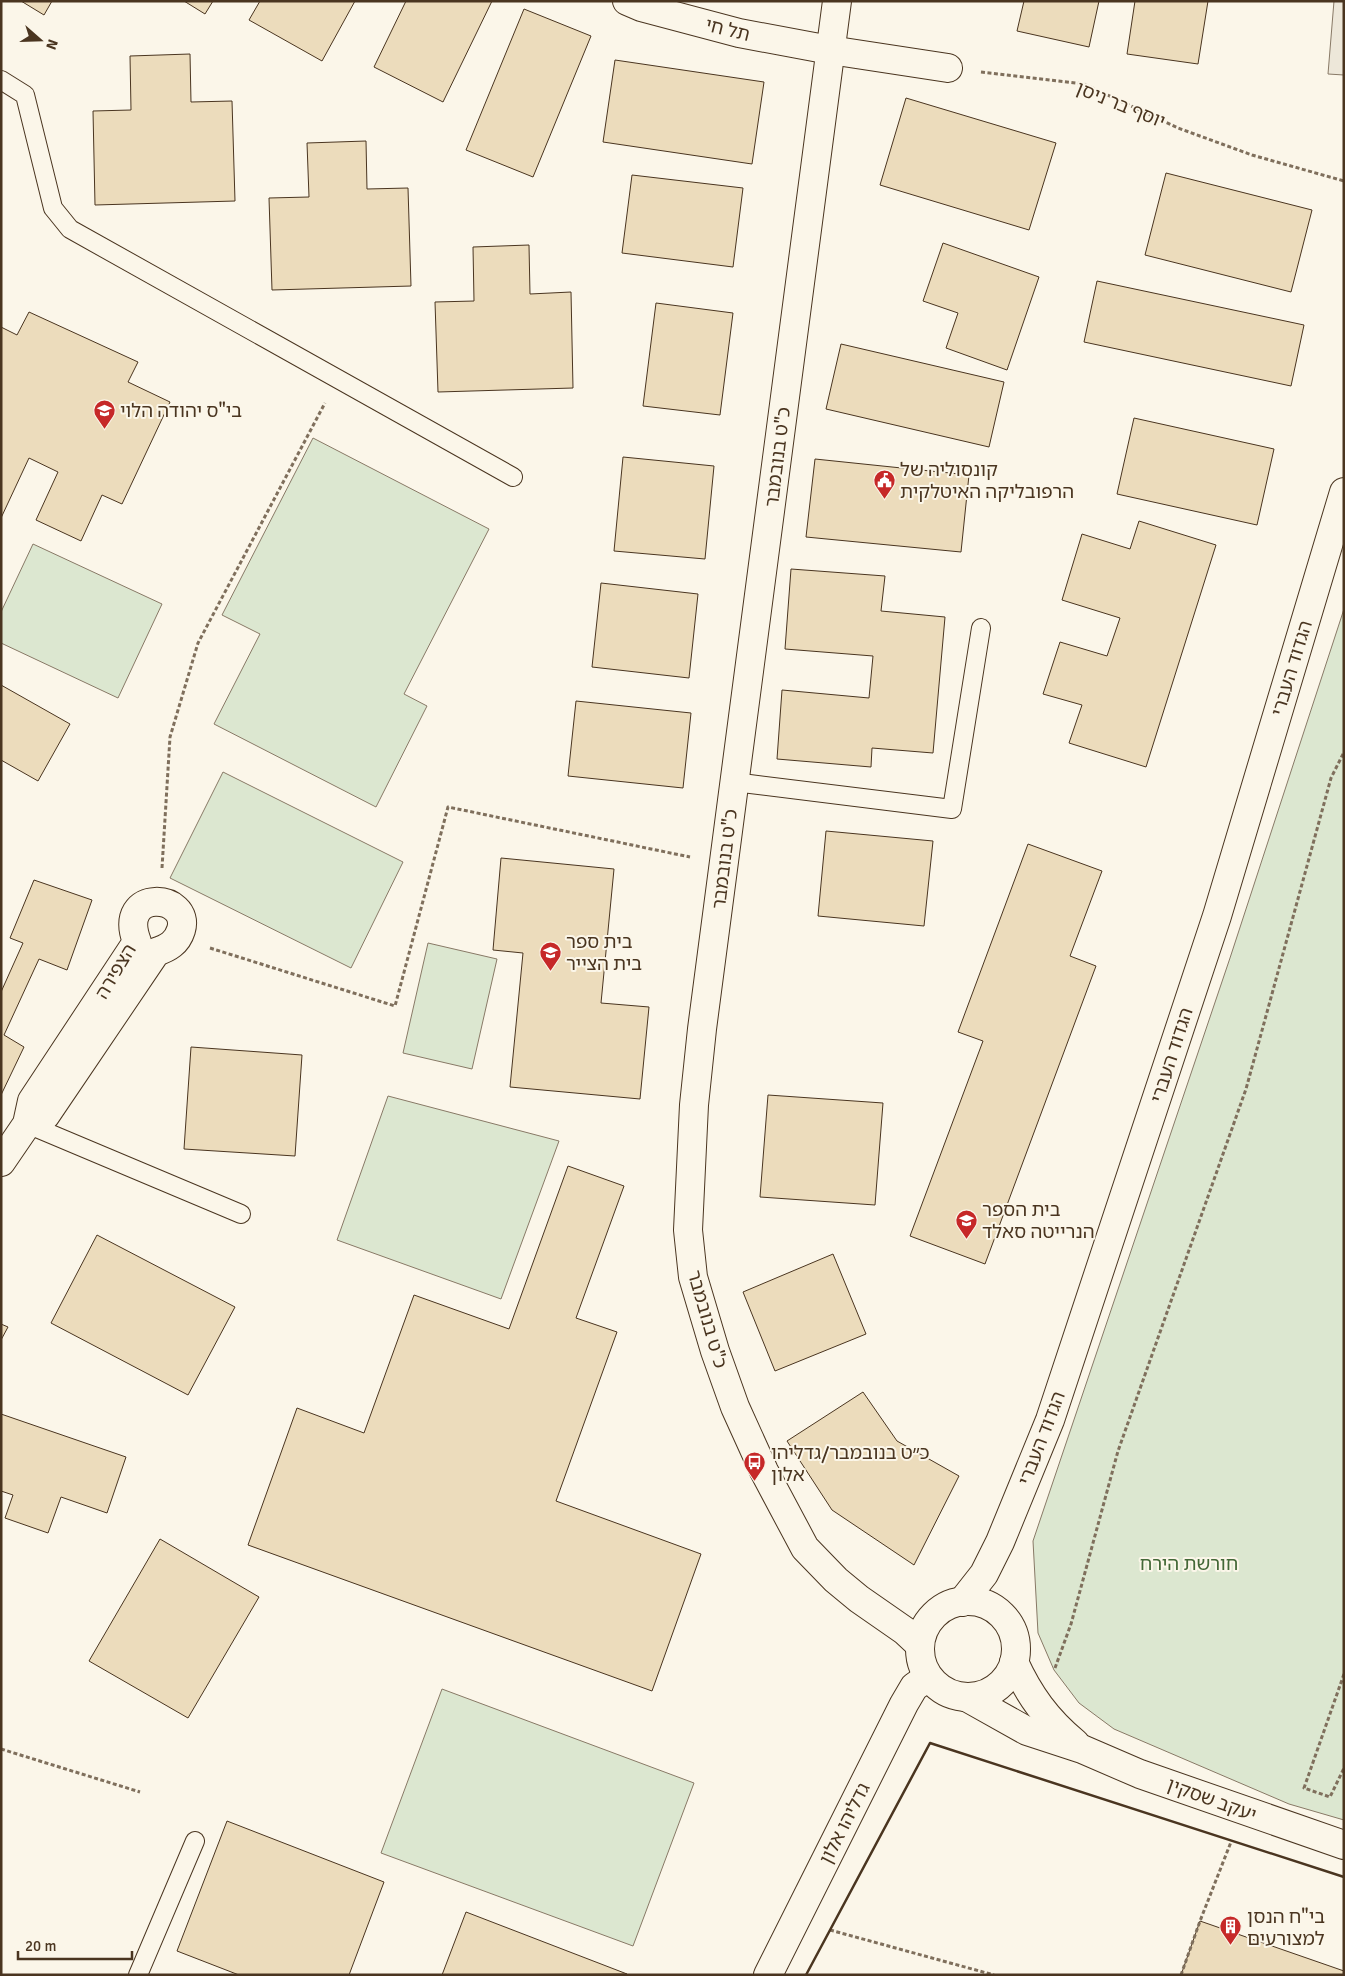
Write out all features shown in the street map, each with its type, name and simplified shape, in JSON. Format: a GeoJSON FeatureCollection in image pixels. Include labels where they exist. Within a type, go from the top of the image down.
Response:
{"type":"FeatureCollection","features":[{"type":"Feature","properties":{"kind":"street","name":"תל חי"},"geometry":{"type":"LineString","coordinates":[[627,1],[641,7],[739,33],[830,50]]}},
{"type":"Feature","properties":{"kind":"street","name":"כ\"ט בנובמבר"},"geometry":{"type":"LineString","coordinates":[[837,1],[734,782],[694,1105],[688,1230],[693,1277],[707,1327],[735,1407],[764,1471],[805,1548],[836,1580],[859,1599],[905,1631],[920,1645]]}},
{"type":"Feature","properties":{"kind":"street"},"geometry":{"type":"LineString","coordinates":[[830,50],[948,68]]}},
{"type":"Feature","properties":{"kind":"street","name":"הגדוד העברי"},"geometry":{"type":"LineString","coordinates":[[962,1602],[984,1574],[1000,1542],[1050,1420],[1217,916],[1344,492]]}},
{"type":"Feature","properties":{"kind":"street","name":"הצפירה"},"geometry":{"type":"LineString","coordinates":[[1,1162],[27,1124],[32,1101],[137,942],[133,932],[133,918],[140,906],[153,900],[159,901]]}},
{"type":"Feature","properties":{"kind":"street"},"geometry":{"type":"LineString","coordinates":[[159,901],[168,903],[178,912],[182,925],[178,939]]}},
{"type":"Feature","properties":{"kind":"street","name":"הצפירה"},"geometry":{"type":"LineString","coordinates":[[27,1124],[45,1116],[156,952],[167,948],[178,939]]}},
{"type":"Feature","properties":{"kind":"street"},"geometry":{"type":"LineString","coordinates":[[962,1602],[977,1602],[992,1608],[1004,1618],[1012,1631],[1015,1647],[1014,1662],[1007,1676],[997,1687],[983,1695],[968,1698],[952,1695],[939,1688],[928,1677],[921,1661],[920,1645],[924,1629],[934,1616],[946,1606],[962,1602]]}},
{"type":"Feature","properties":{"kind":"street","name":"יעקב שסקין"},"geometry":{"type":"LineString","coordinates":[[1014,1662],[1032,1698],[1045,1715],[1082,1749]]}},
{"type":"Feature","properties":{"kind":"street","name":"גדליהו אלון"},"geometry":{"type":"LineString","coordinates":[[768,1975],[904,1704],[914,1687],[928,1677]]}},
{"type":"Feature","properties":{"kind":"street","name":"יעקב שסקין"},"geometry":{"type":"LineString","coordinates":[[968,1698],[1027,1731],[1082,1749],[1140,1774],[1344,1845]]}},
{"type":"Feature","properties":{"kind":"lane"},"geometry":{"type":"LineString","coordinates":[[1,80],[24,95],[53,208],[70,228],[513,476]]}},
{"type":"Feature","properties":{"kind":"lane"},"geometry":{"type":"LineString","coordinates":[[734,782],[952,809],[981,628]]}},
{"type":"Feature","properties":{"kind":"lane"},"geometry":{"type":"LineString","coordinates":[[27,1124],[241,1214]]}},
{"type":"Feature","properties":{"kind":"lane"},"geometry":{"type":"LineString","coordinates":[[138,1975],[195,1842]]}},
{"type":"Feature","properties":{"kind":"path","name":"יוסף בר ניסן"},"geometry":{"type":"LineString","coordinates":[[948,68],[1084,84],[1178,128],[1252,155],[1344,181]]}},
{"type":"Feature","properties":{"kind":"path"},"geometry":{"type":"LineString","coordinates":[[159,901],[166,832],[170,737],[198,643],[338,378]]}},
{"type":"Feature","properties":{"kind":"path"},"geometry":{"type":"LineString","coordinates":[[1032,1698],[1044,1689],[1054,1670],[1071,1624],[1118,1451],[1246,1089],[1331,778],[1344,752]]}},
{"type":"Feature","properties":{"kind":"path"},"geometry":{"type":"LineString","coordinates":[[178,939],[395,1006],[448,807],[662,851]]}},
{"type":"Feature","properties":{"kind":"path"},"geometry":{"type":"LineString","coordinates":[[1344,1674],[1304,1788],[1330,1797],[1344,1768]]}},
{"type":"Feature","properties":{"kind":"path"},"geometry":{"type":"LineString","coordinates":[[1,1748],[140,1792]]}},
{"type":"Feature","properties":{"kind":"path"},"geometry":{"type":"LineString","coordinates":[[1181,1975],[1200,1921],[1244,1811]]}},
{"type":"Feature","properties":{"kind":"path"},"geometry":{"type":"LineString","coordinates":[[795,1920],[994,1975]]}},
{"type":"Feature","properties":{"kind":"green space"},"geometry":{"type":"Polygon","coordinates":[[[313,438],[489,529],[404,694],[427,706],[376,807],[214,724],[260,634],[222,615],[313,438]]]}},
{"type":"Feature","properties":{"kind":"green space"},"geometry":{"type":"Polygon","coordinates":[[[33,544],[162,604],[118,698],[1,643],[1,612],[33,544]]]}},
{"type":"Feature","properties":{"kind":"green space","name":"חורשת הירח"},"geometry":{"type":"Polygon","coordinates":[[[1344,609],[1344,1820],[1289,1804],[1114,1729],[1079,1703],[1054,1670],[1038,1633],[1033,1541],[1230,958],[1344,609]]]}},
{"type":"Feature","properties":{"kind":"green space"},"geometry":{"type":"Polygon","coordinates":[[[223,772],[403,862],[351,968],[170,878],[223,772]]]}},
{"type":"Feature","properties":{"kind":"green space"},"geometry":{"type":"Polygon","coordinates":[[[428,943],[497,959],[472,1069],[403,1053],[428,943]]]}},
{"type":"Feature","properties":{"kind":"green space"},"geometry":{"type":"Polygon","coordinates":[[[388,1096],[559,1141],[501,1299],[337,1240],[388,1096]]]}},
{"type":"Feature","properties":{"kind":"green space"},"geometry":{"type":"Polygon","coordinates":[[[442,1689],[694,1783],[633,1946],[381,1853],[442,1689]]]}},
{"type":"Feature","properties":{"kind":"shaded area"},"geometry":{"type":"Polygon","coordinates":[[[1334,1],[1344,1],[1344,75],[1328,74],[1334,1]]]}},
{"type":"Feature","properties":{"kind":"building"},"geometry":{"type":"Polygon","coordinates":[[[21,1],[52,1],[44,15],[21,1]]]}},
{"type":"Feature","properties":{"kind":"building"},"geometry":{"type":"Polygon","coordinates":[[[184,1],[213,1],[205,14],[184,1]]]}},
{"type":"Feature","properties":{"kind":"building"},"geometry":{"type":"Polygon","coordinates":[[[260,1],[355,1],[322,61],[249,20],[260,1]]]}},
{"type":"Feature","properties":{"kind":"building"},"geometry":{"type":"Polygon","coordinates":[[[406,1],[492,1],[443,102],[374,67],[406,1]]]}},
{"type":"Feature","properties":{"kind":"building"},"geometry":{"type":"Polygon","coordinates":[[[1024,1],[1099,1],[1089,47],[1017,31],[1024,1]]]}},
{"type":"Feature","properties":{"kind":"building"},"geometry":{"type":"Polygon","coordinates":[[[1135,1],[1208,1],[1198,64],[1127,54],[1135,1]]]}},
{"type":"Feature","properties":{"kind":"building"},"geometry":{"type":"Polygon","coordinates":[[[524,9],[591,36],[533,177],[466,150],[524,9]]]}},
{"type":"Feature","properties":{"kind":"building"},"geometry":{"type":"Polygon","coordinates":[[[190,54],[191,102],[232,101],[235,201],[95,205],[93,111],[131,110],[130,56],[190,54]]]}},
{"type":"Feature","properties":{"kind":"building"},"geometry":{"type":"Polygon","coordinates":[[[615,60],[764,82],[752,164],[603,142],[615,60]]]}},
{"type":"Feature","properties":{"kind":"building"},"geometry":{"type":"Polygon","coordinates":[[[906,98],[1056,143],[1029,230],[880,185],[906,98]]]}},
{"type":"Feature","properties":{"kind":"building"},"geometry":{"type":"Polygon","coordinates":[[[366,141],[367,189],[408,188],[411,286],[272,290],[269,198],[309,197],[307,143],[366,141]]]}},
{"type":"Feature","properties":{"kind":"building"},"geometry":{"type":"Polygon","coordinates":[[[1166,173],[1312,210],[1291,292],[1145,255],[1166,173]]]}},
{"type":"Feature","properties":{"kind":"building"},"geometry":{"type":"Polygon","coordinates":[[[632,175],[743,188],[733,267],[622,253],[632,175]]]}},
{"type":"Feature","properties":{"kind":"building"},"geometry":{"type":"Polygon","coordinates":[[[943,243],[1039,277],[1007,370],[946,348],[958,313],[923,301],[943,243]]]}},
{"type":"Feature","properties":{"kind":"building"},"geometry":{"type":"Polygon","coordinates":[[[529,245],[530,294],[571,292],[573,388],[438,392],[435,302],[474,301],[473,247],[529,245]]]}},
{"type":"Feature","properties":{"kind":"building"},"geometry":{"type":"Polygon","coordinates":[[[1097,281],[1304,325],[1291,386],[1084,342],[1097,281]]]}},
{"type":"Feature","properties":{"kind":"building"},"geometry":{"type":"Polygon","coordinates":[[[656,303],[733,313],[720,415],[643,406],[656,303]]]}},
{"type":"Feature","properties":{"kind":"building"},"geometry":{"type":"Polygon","coordinates":[[[29,312],[138,362],[128,382],[170,402],[122,504],[102,495],[81,541],[36,520],[58,472],[29,458],[1,518],[1,327],[17,335],[29,312]]]}},
{"type":"Feature","properties":{"kind":"building"},"geometry":{"type":"Polygon","coordinates":[[[841,344],[1004,382],[989,447],[826,409],[841,344]]]}},
{"type":"Feature","properties":{"kind":"building"},"geometry":{"type":"Polygon","coordinates":[[[1134,418],[1274,449],[1257,525],[1117,494],[1134,418]]]}},
{"type":"Feature","properties":{"kind":"building"},"geometry":{"type":"Polygon","coordinates":[[[623,457],[714,466],[705,559],[614,551],[623,457]]]}},
{"type":"Feature","properties":{"kind":"building"},"geometry":{"type":"Polygon","coordinates":[[[815,459],[969,475],[961,552],[806,537],[815,459]]]}},
{"type":"Feature","properties":{"kind":"building"},"geometry":{"type":"Polygon","coordinates":[[[1139,521],[1216,545],[1146,767],[1069,743],[1082,705],[1043,694],[1060,642],[1107,656],[1120,618],[1062,600],[1082,534],[1130,549],[1139,521]]]}},
{"type":"Feature","properties":{"kind":"building"},"geometry":{"type":"Polygon","coordinates":[[[791,569],[885,576],[881,611],[945,617],[933,753],[872,748],[871,767],[777,759],[782,690],[869,698],[873,656],[785,649],[791,569]]]}},
{"type":"Feature","properties":{"kind":"building"},"geometry":{"type":"Polygon","coordinates":[[[601,583],[698,594],[689,678],[592,667],[601,583]]]}},
{"type":"Feature","properties":{"kind":"building"},"geometry":{"type":"Polygon","coordinates":[[[1,685],[70,724],[38,781],[1,760],[1,685]]]}},
{"type":"Feature","properties":{"kind":"building"},"geometry":{"type":"Polygon","coordinates":[[[576,701],[691,713],[683,788],[568,776],[576,701]]]}},
{"type":"Feature","properties":{"kind":"building"},"geometry":{"type":"Polygon","coordinates":[[[826,831],[933,841],[924,926],[818,916],[826,831]]]}},
{"type":"Feature","properties":{"kind":"building"},"geometry":{"type":"Polygon","coordinates":[[[1028,844],[1102,871],[1070,956],[1096,966],[985,1264],[910,1236],[983,1041],[958,1032],[1028,844]]]}},
{"type":"Feature","properties":{"kind":"building"},"geometry":{"type":"Polygon","coordinates":[[[501,858],[614,869],[601,1003],[649,1007],[640,1099],[510,1087],[523,953],[493,950],[501,858]]]}},
{"type":"Feature","properties":{"kind":"building"},"geometry":{"type":"Polygon","coordinates":[[[34,880],[92,900],[67,970],[39,959],[4,1035],[24,1047],[1,1095],[1,992],[23,943],[10,938],[34,880]]]}},
{"type":"Feature","properties":{"kind":"building"},"geometry":{"type":"Polygon","coordinates":[[[191,1047],[302,1055],[295,1156],[184,1149],[191,1047]]]}},
{"type":"Feature","properties":{"kind":"building"},"geometry":{"type":"Polygon","coordinates":[[[768,1095],[883,1103],[875,1205],[760,1197],[768,1095]]]}},
{"type":"Feature","properties":{"kind":"building"},"geometry":{"type":"Polygon","coordinates":[[[568,1166],[624,1186],[576,1318],[617,1332],[556,1501],[701,1554],[652,1691],[248,1545],[297,1408],[364,1433],[414,1295],[509,1329],[568,1166]]]}},
{"type":"Feature","properties":{"kind":"building"},"geometry":{"type":"Polygon","coordinates":[[[97,1235],[235,1307],[188,1395],[51,1323],[97,1235]]]}},
{"type":"Feature","properties":{"kind":"building"},"geometry":{"type":"Polygon","coordinates":[[[833,1254],[866,1334],[775,1371],[743,1292],[833,1254]]]}},
{"type":"Feature","properties":{"kind":"building"},"geometry":{"type":"Polygon","coordinates":[[[1,1324],[8,1327],[1,1340],[1,1324]]]}},
{"type":"Feature","properties":{"kind":"building"},"geometry":{"type":"Polygon","coordinates":[[[863,1392],[897,1441],[959,1476],[914,1565],[832,1510],[787,1441],[863,1392]]]}},
{"type":"Feature","properties":{"kind":"building"},"geometry":{"type":"Polygon","coordinates":[[[1,1414],[126,1457],[107,1513],[61,1497],[48,1533],[5,1518],[13,1495],[1,1491],[1,1414]]]}},
{"type":"Feature","properties":{"kind":"building"},"geometry":{"type":"Polygon","coordinates":[[[160,1539],[259,1597],[188,1718],[89,1661],[160,1539]]]}},
{"type":"Feature","properties":{"kind":"building"},"geometry":{"type":"Polygon","coordinates":[[[227,1821],[384,1882],[349,1975],[239,1975],[177,1951],[227,1821]]]}},
{"type":"Feature","properties":{"kind":"building"},"geometry":{"type":"Polygon","coordinates":[[[466,1912],[627,1974],[442,1975],[466,1912]]]}},
{"type":"Feature","properties":{"kind":"building","name":"בי\"ח הנסן למצורעים"},"geometry":{"type":"Polygon","coordinates":[[[1200,1921],[1344,1971],[1344,1975],[1181,1975],[1200,1921]]]}},
{"type":"Feature","properties":{"kind":"wall"},"geometry":{"type":"LineString","coordinates":[[806,1975],[930,1743],[1344,1877]]}},
{"type":"Feature","properties":{"kind":"place","name":"בי\"ס יהודה הלוי"},"geometry":{"type":"Point","coordinates":[104,429]}},
{"type":"Feature","properties":{"kind":"place","name":"קונסוליה של הרפובליקה האיטלקית"},"geometry":{"type":"Point","coordinates":[884,499]}},
{"type":"Feature","properties":{"kind":"place","name":"בית ספר בית הצייר"},"geometry":{"type":"Point","coordinates":[550,971]}},
{"type":"Feature","properties":{"kind":"place","name":"בית הספר הנרייטה סאלד"},"geometry":{"type":"Point","coordinates":[966,1239]}},
{"type":"Feature","properties":{"kind":"place","name":"כ״ט בנובמבר/גדליהו אלון"},"geometry":{"type":"Point","coordinates":[755,1482]}},
{"type":"Feature","properties":{"kind":"place","name":"בי\"ח הנסן למצורעים"},"geometry":{"type":"Point","coordinates":[1231,1946]}}]}
